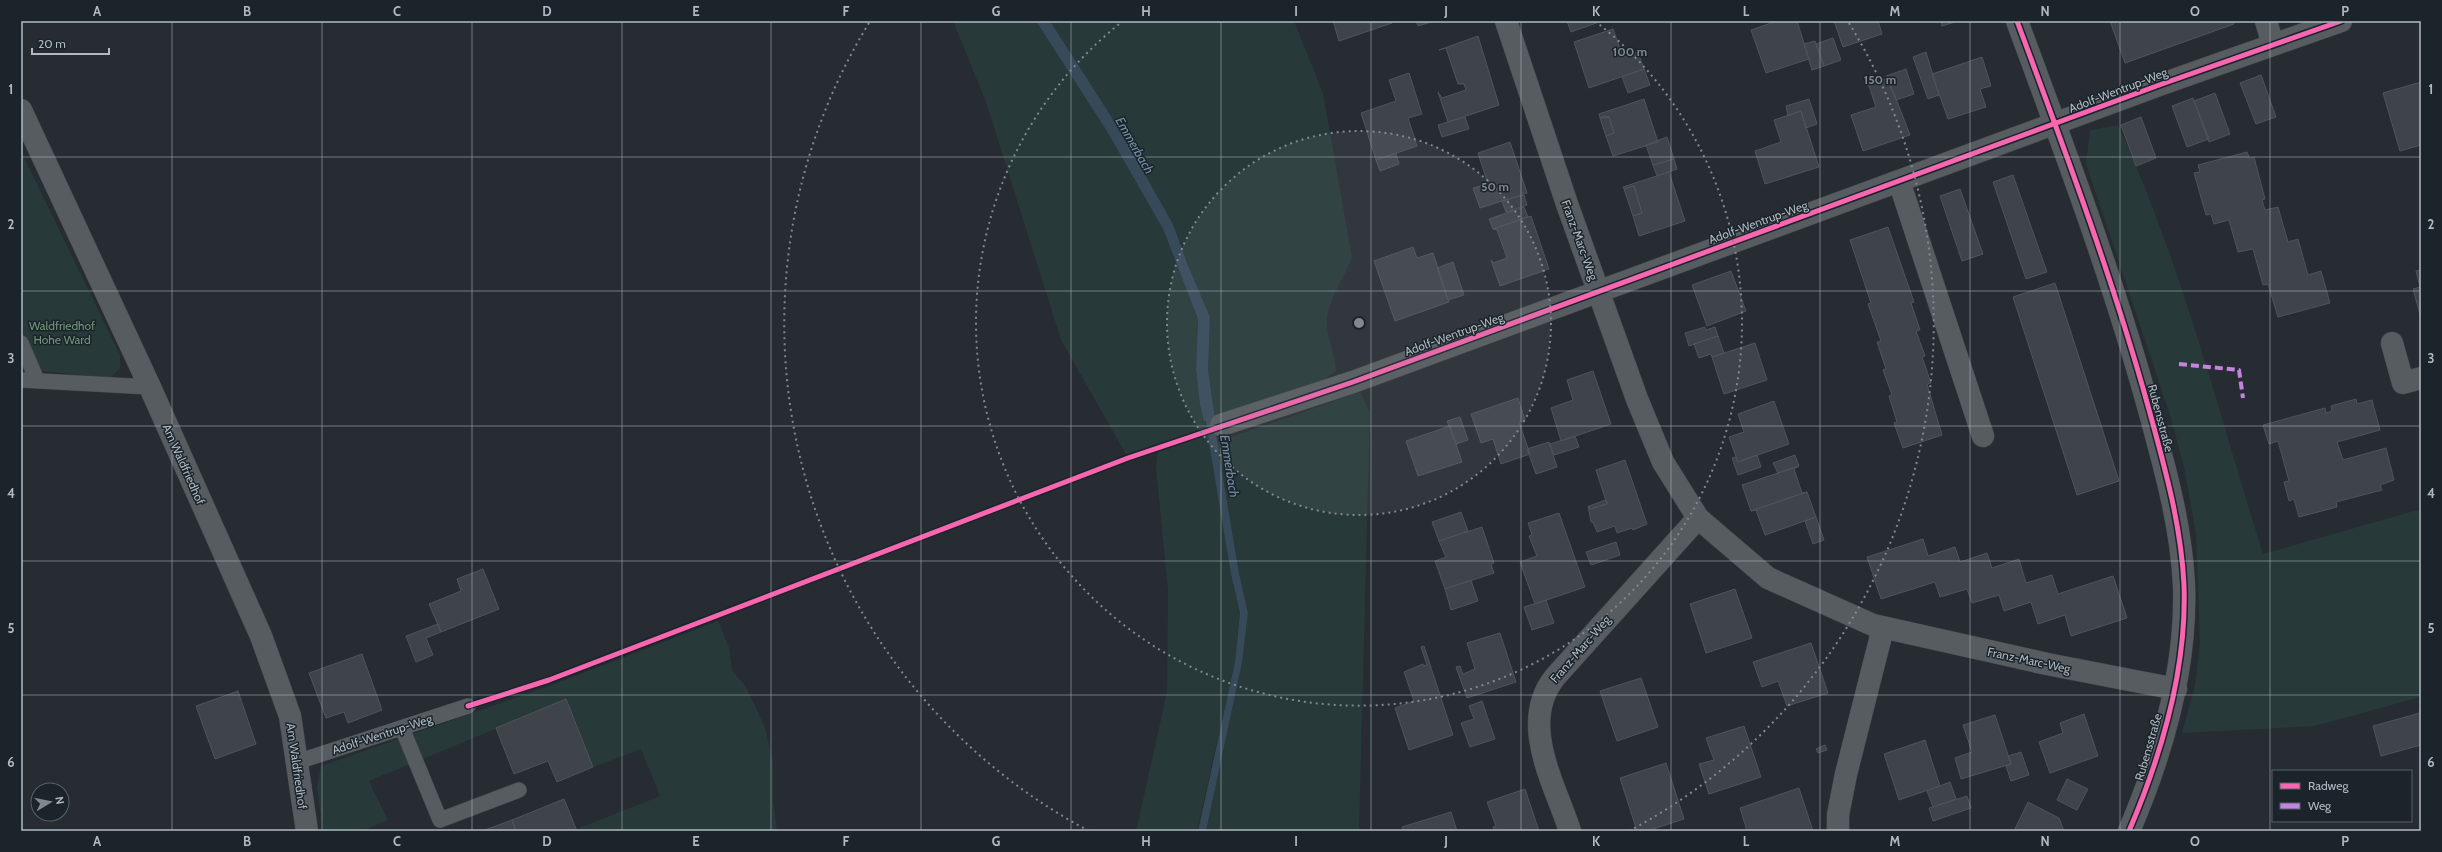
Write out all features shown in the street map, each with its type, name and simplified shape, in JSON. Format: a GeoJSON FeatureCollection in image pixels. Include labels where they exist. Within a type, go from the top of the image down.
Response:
{"type":"FeatureCollection","features":[{"type":"Feature","properties":{"kind":"street","name":"Franz-Marc-Weg"},"geometry":{"type":"LineString","coordinates":[[1506,21],[1637,399],[1662,462],[1698,518],[1768,578],[1883,628],[2047,664],[2176,689]]}},
{"type":"Feature","properties":{"kind":"street","name":"Rubensstraße"},"geometry":{"type":"LineString","coordinates":[[2017,21],[2055,125],[2130,344],[2172,496],[2180,539],[2184,586],[2183,633],[2176,689],[2148,786],[2129,831]]}},
{"type":"Feature","properties":{"kind":"street"},"geometry":{"type":"LineString","coordinates":[[2266,21],[2273,45]]}},
{"type":"Feature","properties":{"kind":"street","name":"Adolf-Wentrup-Weg"},"geometry":{"type":"LineString","coordinates":[[1221,426],[1349,383],[2055,125],[2162,84],[2341,21]]}},
{"type":"Feature","properties":{"kind":"street","name":"Am Waldfriedhof"},"geometry":{"type":"LineString","coordinates":[[21,110],[150,387],[261,636],[290,716],[307,831]]}},
{"type":"Feature","properties":{"kind":"street"},"geometry":{"type":"LineString","coordinates":[[1899,181],[1984,436]]}},
{"type":"Feature","properties":{"kind":"street"},"geometry":{"type":"LineString","coordinates":[[2392,343],[2403,383],[2421,378]]}},
{"type":"Feature","properties":{"kind":"street","name":"Franz-Marc-Weg"},"geometry":{"type":"LineString","coordinates":[[1570,831],[1541,749],[1539,727],[1544,696],[1555,677],[1698,518]]}},
{"type":"Feature","properties":{"kind":"street"},"geometry":{"type":"LineString","coordinates":[[1838,831],[1838,815],[1846,774],[1883,628]]}},
{"type":"Feature","properties":{"kind":"lane"},"geometry":{"type":"LineString","coordinates":[[21,343],[37,380]]}},
{"type":"Feature","properties":{"kind":"lane"},"geometry":{"type":"LineString","coordinates":[[21,380],[150,387]]}},
{"type":"Feature","properties":{"kind":"lane","name":"Adolf-Wentrup-Weg"},"geometry":{"type":"LineString","coordinates":[[297,762],[468,706]]}},
{"type":"Feature","properties":{"kind":"lane"},"geometry":{"type":"LineString","coordinates":[[402,728],[440,820],[519,790]]}},
{"type":"Feature","properties":{"kind":"green space"},"geometry":{"type":"Polygon","coordinates":[[[953,21],[1036,21],[1108,133],[1163,229],[1198,319],[1196,370],[1200,405],[1207,430],[1231,574],[1240,613],[1235,662],[1197,831],[1136,831],[1167,692],[1168,590],[1156,468],[1158,448],[1128,458],[1061,340],[986,102],[953,21]]]}},
{"type":"Feature","properties":{"kind":"green space"},"geometry":{"type":"Polygon","coordinates":[[[1050,21],[1294,21],[1323,93],[1352,257],[1330,305],[1328,313],[1327,327],[1336,365],[1336,371],[1322,381],[1215,418],[1208,370],[1210,317],[1187,263],[1173,224],[1118,127],[1050,21]]]}},
{"type":"Feature","properties":{"kind":"green space"},"geometry":{"type":"Polygon","coordinates":[[[2118,125],[2161,230],[2180,283],[2263,554],[2421,509],[2421,697],[2315,726],[2182,733],[2195,685],[2200,645],[2196,534],[2184,467],[2170,415],[2086,164],[2090,130],[2118,125]]]}},
{"type":"Feature","properties":{"kind":"green space","name":"Waldfriedhof Hohe Ward"},"geometry":{"type":"Polygon","coordinates":[[[21,151],[120,355],[120,368],[110,378],[21,370],[21,151]]]}},
{"type":"Feature","properties":{"kind":"green space"},"geometry":{"type":"Polygon","coordinates":[[[1360,392],[1370,412],[1359,831],[1206,831],[1242,663],[1248,613],[1239,573],[1217,442],[1360,392]]]}},
{"type":"Feature","properties":{"kind":"green space"},"geometry":{"type":"Polygon","coordinates":[[[718,621],[729,647],[732,670],[746,687],[765,727],[773,762],[773,799],[777,831],[577,831],[577,829],[660,796],[641,749],[593,767],[566,700],[369,781],[388,820],[362,831],[323,831],[317,787],[321,766],[552,685],[718,621]]]}},
{"type":"Feature","properties":{"kind":"water"},"geometry":{"type":"Polygon","coordinates":[[[1036,21],[1050,21],[1118,127],[1173,224],[1187,263],[1210,317],[1208,370],[1215,418],[1204,421],[1200,405],[1196,370],[1198,319],[1163,229],[1108,133],[1036,21]]]}},
{"type":"Feature","properties":{"kind":"water"},"geometry":{"type":"Polygon","coordinates":[[[1217,442],[1239,573],[1248,613],[1242,663],[1206,831],[1198,831],[1235,662],[1240,613],[1231,574],[1209,443],[1217,442]]]}},
{"type":"Feature","properties":{"kind":"building"},"geometry":{"type":"Polygon","coordinates":[[[1333,21],[1391,21],[1392,23],[1339,41],[1333,21]]]}},
{"type":"Feature","properties":{"kind":"building"},"geometry":{"type":"Polygon","coordinates":[[[1416,21],[1434,21],[1418,26],[1416,21]]]}},
{"type":"Feature","properties":{"kind":"building"},"geometry":{"type":"Polygon","coordinates":[[[1567,21],[1602,21],[1571,32],[1567,21]]]}},
{"type":"Feature","properties":{"kind":"building"},"geometry":{"type":"Polygon","coordinates":[[[1777,21],[1797,21],[1809,59],[1766,73],[1751,30],[1777,21]]]}},
{"type":"Feature","properties":{"kind":"building"},"geometry":{"type":"Polygon","coordinates":[[[1834,21],[1878,21],[1882,34],[1843,47],[1834,21]]]}},
{"type":"Feature","properties":{"kind":"building"},"geometry":{"type":"Polygon","coordinates":[[[1941,21],[1958,21],[1942,26],[1941,21]]]}},
{"type":"Feature","properties":{"kind":"building"},"geometry":{"type":"Polygon","coordinates":[[[2110,21],[2233,21],[2234,24],[2125,63],[2110,21]]]}},
{"type":"Feature","properties":{"kind":"building"},"geometry":{"type":"Polygon","coordinates":[[[1613,29],[1623,57],[1638,52],[1644,69],[1589,88],[1574,42],[1613,29]]]}},
{"type":"Feature","properties":{"kind":"building"},"geometry":{"type":"Polygon","coordinates":[[[1478,36],[1499,105],[1448,122],[1438,92],[1442,98],[1466,90],[1464,84],[1458,84],[1446,48],[1439,50],[1478,36]]]}},
{"type":"Feature","properties":{"kind":"building"},"geometry":{"type":"Polygon","coordinates":[[[1833,38],[1841,60],[1824,66],[1816,44],[1833,38]]]}},
{"type":"Feature","properties":{"kind":"building"},"geometry":{"type":"Polygon","coordinates":[[[1815,41],[1824,66],[1812,70],[1804,44],[1815,41]]]}},
{"type":"Feature","properties":{"kind":"building"},"geometry":{"type":"Polygon","coordinates":[[[1926,52],[1939,95],[1928,99],[1913,57],[1926,52]]]}},
{"type":"Feature","properties":{"kind":"building"},"geometry":{"type":"Polygon","coordinates":[[[1982,57],[1991,86],[1980,89],[1986,107],[1948,119],[1932,74],[1982,57]]]}},
{"type":"Feature","properties":{"kind":"building"},"geometry":{"type":"Polygon","coordinates":[[[1644,69],[1650,85],[1628,93],[1622,77],[1644,69]]]}},
{"type":"Feature","properties":{"kind":"building"},"geometry":{"type":"Polygon","coordinates":[[[1906,69],[1914,94],[1896,100],[1886,76],[1906,69]]]}},
{"type":"Feature","properties":{"kind":"building"},"geometry":{"type":"Polygon","coordinates":[[[1409,73],[1422,114],[1408,118],[1417,146],[1376,160],[1361,113],[1396,101],[1389,80],[1409,73]]]}},
{"type":"Feature","properties":{"kind":"building"},"geometry":{"type":"Polygon","coordinates":[[[2261,75],[2276,117],[2256,124],[2240,83],[2261,75]]]}},
{"type":"Feature","properties":{"kind":"building"},"geometry":{"type":"Polygon","coordinates":[[[1888,78],[1910,135],[1863,151],[1851,115],[1876,107],[1869,86],[1867,85],[1888,78]]]}},
{"type":"Feature","properties":{"kind":"building"},"geometry":{"type":"Polygon","coordinates":[[[2421,82],[2421,145],[2400,151],[2383,93],[2421,82]]]}},
{"type":"Feature","properties":{"kind":"building"},"geometry":{"type":"Polygon","coordinates":[[[2215,93],[2230,134],[2209,142],[2194,101],[2215,93]]]}},
{"type":"Feature","properties":{"kind":"building"},"geometry":{"type":"Polygon","coordinates":[[[2193,98],[2209,139],[2187,147],[2172,106],[2193,98]]]}},
{"type":"Feature","properties":{"kind":"building"},"geometry":{"type":"Polygon","coordinates":[[[1644,99],[1658,142],[1613,156],[1606,136],[1614,133],[1609,117],[1600,118],[1599,114],[1644,99]]]}},
{"type":"Feature","properties":{"kind":"building"},"geometry":{"type":"Polygon","coordinates":[[[1809,99],[1817,124],[1806,128],[1801,111],[1788,116],[1786,106],[1809,99]]]}},
{"type":"Feature","properties":{"kind":"building"},"geometry":{"type":"Polygon","coordinates":[[[1801,111],[1819,167],[1765,184],[1755,151],[1781,142],[1774,120],[1801,111]]]}},
{"type":"Feature","properties":{"kind":"building"},"geometry":{"type":"Polygon","coordinates":[[[1604,116],[1609,117],[1614,133],[1606,136],[1600,118],[1604,116]]]}},
{"type":"Feature","properties":{"kind":"building"},"geometry":{"type":"Polygon","coordinates":[[[1465,117],[1469,129],[1442,137],[1438,125],[1465,117]]]}},
{"type":"Feature","properties":{"kind":"building"},"geometry":{"type":"Polygon","coordinates":[[[2141,117],[2156,158],[2136,166],[2121,125],[2141,117]]]}},
{"type":"Feature","properties":{"kind":"building"},"geometry":{"type":"Polygon","coordinates":[[[1667,137],[1674,159],[1653,165],[1646,145],[1667,137]]]}},
{"type":"Feature","properties":{"kind":"building"},"geometry":{"type":"Polygon","coordinates":[[[1510,142],[1527,193],[1480,208],[1473,188],[1488,184],[1478,153],[1510,142]]]}},
{"type":"Feature","properties":{"kind":"building"},"geometry":{"type":"Polygon","coordinates":[[[2247,152],[2250,159],[2254,157],[2265,199],[2262,200],[2265,210],[2278,207],[2288,242],[2298,239],[2308,275],[2321,271],[2330,303],[2278,317],[2268,284],[2263,285],[2253,249],[2238,252],[2229,220],[2214,224],[2211,214],[2206,215],[2194,173],[2200,172],[2198,165],[2247,152]]]}},
{"type":"Feature","properties":{"kind":"building"},"geometry":{"type":"Polygon","coordinates":[[[1396,153],[1399,164],[1380,171],[1376,160],[1396,153]]]}},
{"type":"Feature","properties":{"kind":"building"},"geometry":{"type":"Polygon","coordinates":[[[1674,159],[1677,169],[1657,176],[1653,165],[1674,159]]]}},
{"type":"Feature","properties":{"kind":"building"},"geometry":{"type":"Polygon","coordinates":[[[1669,172],[1685,221],[1639,236],[1633,216],[1642,213],[1634,186],[1624,189],[1623,187],[1669,172]]]}},
{"type":"Feature","properties":{"kind":"building"},"geometry":{"type":"Polygon","coordinates":[[[2013,175],[2047,272],[2026,279],[1993,182],[2013,175]]]}},
{"type":"Feature","properties":{"kind":"building"},"geometry":{"type":"Polygon","coordinates":[[[1634,186],[1642,213],[1633,216],[1624,189],[1634,186]]]}},
{"type":"Feature","properties":{"kind":"building"},"geometry":{"type":"Polygon","coordinates":[[[1960,189],[1983,254],[1962,261],[1940,196],[1960,189]]]}},
{"type":"Feature","properties":{"kind":"building"},"geometry":{"type":"Polygon","coordinates":[[[1524,195],[1527,205],[1506,212],[1502,201],[1524,195]]]}},
{"type":"Feature","properties":{"kind":"building"},"geometry":{"type":"Polygon","coordinates":[[[1524,207],[1528,217],[1493,229],[1489,219],[1524,207]]]}},
{"type":"Feature","properties":{"kind":"building"},"geometry":{"type":"Polygon","coordinates":[[[1531,216],[1549,269],[1500,286],[1491,260],[1493,263],[1507,258],[1497,230],[1493,229],[1531,216]]]}},
{"type":"Feature","properties":{"kind":"building"},"geometry":{"type":"Polygon","coordinates":[[[1888,227],[1914,302],[1911,303],[1920,330],[1916,331],[1925,356],[1922,357],[1931,383],[1927,384],[1942,435],[1903,448],[1894,423],[1897,422],[1889,396],[1892,395],[1883,370],[1886,369],[1877,342],[1881,341],[1868,304],[1871,303],[1850,240],[1888,227]]]}},
{"type":"Feature","properties":{"kind":"building"},"geometry":{"type":"Polygon","coordinates":[[[1413,247],[1417,258],[1433,253],[1449,302],[1395,321],[1374,261],[1413,247]]]}},
{"type":"Feature","properties":{"kind":"building"},"geometry":{"type":"Polygon","coordinates":[[[1453,262],[1464,295],[1448,300],[1437,268],[1453,262]]]}},
{"type":"Feature","properties":{"kind":"building"},"geometry":{"type":"Polygon","coordinates":[[[2421,270],[2421,318],[2413,289],[2420,287],[2416,271],[2421,270]]]}},
{"type":"Feature","properties":{"kind":"building"},"geometry":{"type":"Polygon","coordinates":[[[1731,271],[1746,311],[1707,326],[1692,285],[1731,271]]]}},
{"type":"Feature","properties":{"kind":"building"},"geometry":{"type":"Polygon","coordinates":[[[2055,283],[2119,481],[2077,495],[2013,297],[2055,283]]]}},
{"type":"Feature","properties":{"kind":"building"},"geometry":{"type":"Polygon","coordinates":[[[1705,327],[1706,330],[1715,327],[1718,336],[1689,346],[1685,333],[1705,327]]]}},
{"type":"Feature","properties":{"kind":"building"},"geometry":{"type":"Polygon","coordinates":[[[1718,336],[1724,353],[1712,357],[1711,354],[1699,358],[1694,344],[1718,336]]]}},
{"type":"Feature","properties":{"kind":"building"},"geometry":{"type":"Polygon","coordinates":[[[1755,343],[1767,380],[1724,394],[1712,357],[1755,343]]]}},
{"type":"Feature","properties":{"kind":"building"},"geometry":{"type":"Polygon","coordinates":[[[1593,371],[1611,424],[1561,441],[1551,408],[1573,400],[1567,380],[1593,371]]]}},
{"type":"Feature","properties":{"kind":"building"},"geometry":{"type":"Polygon","coordinates":[[[1518,398],[1525,420],[1519,422],[1530,454],[1501,464],[1493,439],[1481,443],[1471,414],[1518,398]]]}},
{"type":"Feature","properties":{"kind":"building"},"geometry":{"type":"Polygon","coordinates":[[[2356,399],[2357,404],[2372,400],[2380,430],[2337,442],[2343,460],[2386,448],[2394,480],[2380,485],[2382,490],[2336,502],[2337,507],[2299,517],[2294,499],[2289,501],[2284,482],[2289,481],[2278,441],[2269,444],[2263,425],[2325,408],[2326,413],[2332,411],[2331,406],[2356,399]]]}},
{"type":"Feature","properties":{"kind":"building"},"geometry":{"type":"Polygon","coordinates":[[[1774,401],[1789,444],[1738,462],[1729,437],[1744,432],[1738,414],[1774,401]]]}},
{"type":"Feature","properties":{"kind":"building"},"geometry":{"type":"Polygon","coordinates":[[[1460,417],[1468,440],[1456,444],[1447,421],[1460,417]]]}},
{"type":"Feature","properties":{"kind":"building"},"geometry":{"type":"Polygon","coordinates":[[[1450,426],[1462,462],[1418,476],[1406,441],[1450,426]]]}},
{"type":"Feature","properties":{"kind":"building"},"geometry":{"type":"Polygon","coordinates":[[[1575,436],[1579,447],[1554,455],[1550,444],[1575,436]]]}},
{"type":"Feature","properties":{"kind":"building"},"geometry":{"type":"Polygon","coordinates":[[[1549,442],[1557,467],[1536,474],[1527,449],[1549,442]]]}},
{"type":"Feature","properties":{"kind":"building"},"geometry":{"type":"Polygon","coordinates":[[[1757,455],[1761,467],[1738,475],[1732,458],[1736,457],[1738,462],[1757,455]]]}},
{"type":"Feature","properties":{"kind":"building"},"geometry":{"type":"Polygon","coordinates":[[[1795,455],[1799,466],[1778,473],[1773,463],[1795,455]]]}},
{"type":"Feature","properties":{"kind":"building"},"geometry":{"type":"Polygon","coordinates":[[[1625,460],[1647,524],[1633,530],[1632,528],[1617,533],[1615,526],[1597,532],[1593,522],[1591,522],[1588,506],[1590,509],[1607,504],[1596,470],[1625,460]]]}},
{"type":"Feature","properties":{"kind":"building"},"geometry":{"type":"Polygon","coordinates":[[[1799,466],[1794,469],[1802,493],[1807,492],[1751,511],[1742,485],[1799,466]]]}},
{"type":"Feature","properties":{"kind":"building"},"geometry":{"type":"Polygon","coordinates":[[[1807,492],[1816,517],[1765,535],[1756,510],[1751,511],[1807,492]]]}},
{"type":"Feature","properties":{"kind":"building"},"geometry":{"type":"Polygon","coordinates":[[[1606,500],[1607,504],[1590,509],[1589,506],[1606,500]]]}},
{"type":"Feature","properties":{"kind":"building"},"geometry":{"type":"Polygon","coordinates":[[[1461,512],[1468,531],[1439,541],[1432,522],[1461,512]]]}},
{"type":"Feature","properties":{"kind":"building"},"geometry":{"type":"Polygon","coordinates":[[[1559,513],[1585,587],[1535,604],[1520,562],[1537,556],[1529,536],[1532,535],[1528,523],[1559,513]]]}},
{"type":"Feature","properties":{"kind":"building"},"geometry":{"type":"Polygon","coordinates":[[[1816,517],[1824,540],[1813,544],[1805,521],[1816,517]]]}},
{"type":"Feature","properties":{"kind":"building"},"geometry":{"type":"Polygon","coordinates":[[[1482,527],[1494,563],[1491,564],[1494,573],[1445,589],[1435,561],[1446,557],[1439,541],[1482,527]]]}},
{"type":"Feature","properties":{"kind":"building"},"geometry":{"type":"Polygon","coordinates":[[[1923,539],[1928,556],[1955,547],[1960,562],[1987,553],[1992,568],[2019,559],[2026,583],[2052,575],[2058,594],[2113,576],[2127,618],[2071,636],[2065,615],[2038,624],[2031,602],[2004,611],[1999,595],[1972,603],[1967,589],[1940,597],[1935,582],[1881,599],[1867,557],[1923,539]]]}},
{"type":"Feature","properties":{"kind":"building"},"geometry":{"type":"Polygon","coordinates":[[[1616,542],[1620,555],[1591,565],[1586,552],[1616,542]]]}},
{"type":"Feature","properties":{"kind":"building"},"geometry":{"type":"Polygon","coordinates":[[[483,569],[499,609],[441,632],[429,604],[461,591],[457,579],[483,569]]]}},
{"type":"Feature","properties":{"kind":"building"},"geometry":{"type":"Polygon","coordinates":[[[1471,580],[1478,601],[1451,610],[1445,589],[1471,580]]]}},
{"type":"Feature","properties":{"kind":"building"},"geometry":{"type":"Polygon","coordinates":[[[1735,589],[1752,638],[1706,653],[1690,604],[1735,589]]]}},
{"type":"Feature","properties":{"kind":"building"},"geometry":{"type":"Polygon","coordinates":[[[1546,600],[1554,623],[1532,630],[1524,607],[1546,600]]]}},
{"type":"Feature","properties":{"kind":"building"},"geometry":{"type":"Polygon","coordinates":[[[438,624],[441,632],[426,638],[433,655],[416,662],[406,636],[438,624]]]}},
{"type":"Feature","properties":{"kind":"building"},"geometry":{"type":"Polygon","coordinates":[[[1500,633],[1516,682],[1467,698],[1456,667],[1460,666],[1463,674],[1475,669],[1467,643],[1500,633]]]}},
{"type":"Feature","properties":{"kind":"building"},"geometry":{"type":"Polygon","coordinates":[[[1811,643],[1828,693],[1787,706],[1778,681],[1762,687],[1753,662],[1811,643]]]}},
{"type":"Feature","properties":{"kind":"building"},"geometry":{"type":"Polygon","coordinates":[[[1424,646],[1453,735],[1409,750],[1395,708],[1414,701],[1404,672],[1423,664],[1423,666],[1427,665],[1421,647],[1424,646]]]}},
{"type":"Feature","properties":{"kind":"building"},"geometry":{"type":"Polygon","coordinates":[[[362,654],[382,710],[348,723],[344,712],[326,718],[309,673],[362,654]]]}},
{"type":"Feature","properties":{"kind":"building"},"geometry":{"type":"Polygon","coordinates":[[[1641,678],[1658,727],[1617,741],[1600,691],[1641,678]]]}},
{"type":"Feature","properties":{"kind":"building"},"geometry":{"type":"Polygon","coordinates":[[[238,691],[256,744],[215,759],[196,706],[238,691]]]}},
{"type":"Feature","properties":{"kind":"building"},"geometry":{"type":"Polygon","coordinates":[[[566,699],[593,767],[557,782],[548,761],[514,774],[496,728],[566,699]]]}},
{"type":"Feature","properties":{"kind":"building"},"geometry":{"type":"Polygon","coordinates":[[[1482,701],[1495,739],[1470,747],[1461,723],[1474,719],[1469,706],[1482,701]]]}},
{"type":"Feature","properties":{"kind":"building"},"geometry":{"type":"Polygon","coordinates":[[[2420,709],[2421,745],[2381,756],[2373,726],[2420,713],[2420,709]]]}},
{"type":"Feature","properties":{"kind":"building"},"geometry":{"type":"Polygon","coordinates":[[[2084,714],[2098,756],[2050,773],[2039,742],[2063,733],[2060,723],[2084,714]]]}},
{"type":"Feature","properties":{"kind":"building"},"geometry":{"type":"Polygon","coordinates":[[[1995,715],[2011,764],[1961,779],[1955,758],[1972,752],[1963,725],[1995,715]]]}},
{"type":"Feature","properties":{"kind":"building"},"geometry":{"type":"Polygon","coordinates":[[[1744,726],[1761,777],[1709,794],[1699,764],[1714,760],[1706,738],[1744,726]]]}},
{"type":"Feature","properties":{"kind":"building"},"geometry":{"type":"Polygon","coordinates":[[[1925,740],[1940,786],[1899,800],[1884,754],[1925,740]]]}},
{"type":"Feature","properties":{"kind":"building"},"geometry":{"type":"Polygon","coordinates":[[[1825,745],[1827,750],[1818,753],[1816,749],[1825,745]]]}},
{"type":"Feature","properties":{"kind":"building"},"geometry":{"type":"Polygon","coordinates":[[[2021,752],[2029,775],[2011,781],[2006,766],[2011,764],[2008,756],[2021,752]]]}},
{"type":"Feature","properties":{"kind":"building"},"geometry":{"type":"Polygon","coordinates":[[[1666,763],[1684,819],[1647,831],[1637,831],[1620,778],[1666,763]]]}},
{"type":"Feature","properties":{"kind":"building"},"geometry":{"type":"Polygon","coordinates":[[[2067,779],[2088,789],[2077,810],[2057,800],[2067,779]]]}},
{"type":"Feature","properties":{"kind":"building"},"geometry":{"type":"Polygon","coordinates":[[[1950,782],[1956,799],[1933,807],[1927,791],[1950,782]]]}},
{"type":"Feature","properties":{"kind":"building"},"geometry":{"type":"Polygon","coordinates":[[[1799,788],[1813,831],[1747,831],[1740,808],[1799,788]]]}},
{"type":"Feature","properties":{"kind":"building"},"geometry":{"type":"Polygon","coordinates":[[[1525,789],[1539,831],[1494,831],[1493,827],[1496,826],[1487,802],[1525,789]]]}},
{"type":"Feature","properties":{"kind":"building"},"geometry":{"type":"Polygon","coordinates":[[[1967,796],[1971,808],[1933,821],[1929,808],[1967,796]]]}},
{"type":"Feature","properties":{"kind":"building"},"geometry":{"type":"Polygon","coordinates":[[[564,799],[577,831],[516,831],[512,820],[564,799]]]}},
{"type":"Feature","properties":{"kind":"building"},"geometry":{"type":"Polygon","coordinates":[[[2028,802],[2059,818],[2064,831],[2014,831],[2028,802]]]}},
{"type":"Feature","properties":{"kind":"building"},"geometry":{"type":"Polygon","coordinates":[[[1451,812],[1457,831],[1403,831],[1402,827],[1451,812]]]}},
{"type":"Feature","properties":{"kind":"building"},"geometry":{"type":"Polygon","coordinates":[[[512,820],[516,831],[482,831],[512,820]]]}},
{"type":"Feature","properties":{"kind":"waterway","name":"Emmerbach"},"geometry":{"type":"LineString","coordinates":[[1208,410],[1215,453]]}},
{"type":"Feature","properties":{"kind":"marked path"},"geometry":{"type":"LineString","coordinates":[[2179,364],[2239,370],[2243,398]]}},
{"type":"Feature","properties":{"kind":"cycle path"},"geometry":{"type":"LineString","coordinates":[[2017,21],[2087,212],[2119,309],[2148,406],[2176,517],[2184,585],[2184,617],[2177,679],[2162,741],[2152,772],[2129,831]]}},
{"type":"Feature","properties":{"kind":"cycle path"},"geometry":{"type":"LineString","coordinates":[[468,706],[549,680],[1128,458],[1353,382],[2162,84],[2341,21]]}}]}
